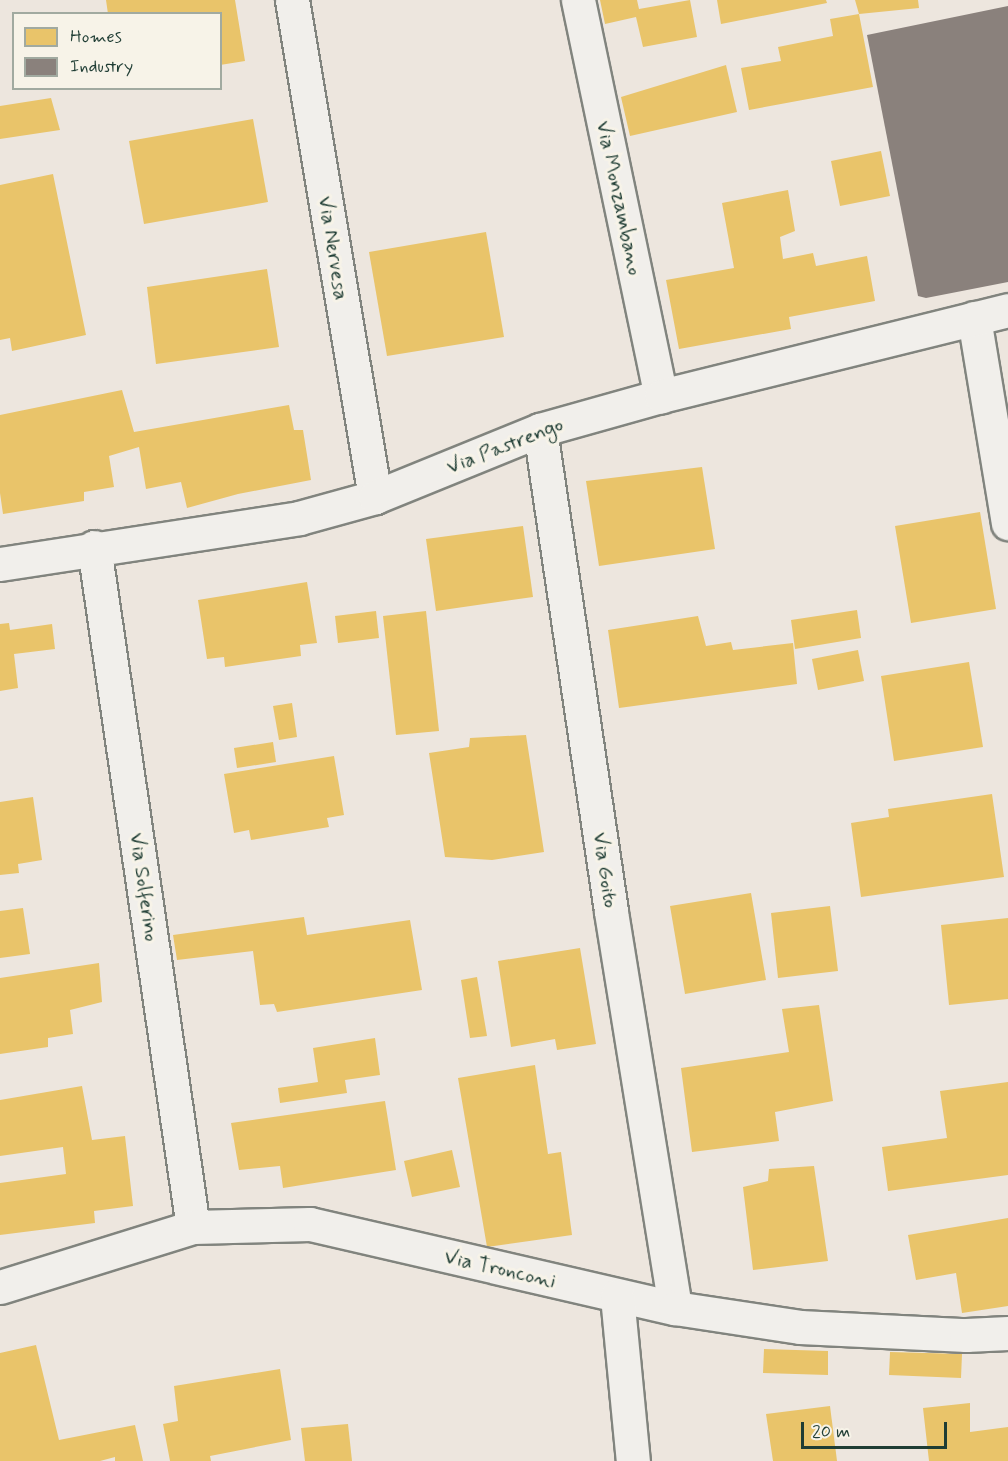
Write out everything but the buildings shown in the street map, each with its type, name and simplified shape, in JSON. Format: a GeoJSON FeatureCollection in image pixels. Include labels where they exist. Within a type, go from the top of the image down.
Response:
{"type":"FeatureCollection","features":[{"type":"Feature","properties":{"kind":"street","name":"Via Nervesa"},"geometry":{"type":"LineString","coordinates":[[292,0],[375,497]]}},
{"type":"Feature","properties":{"kind":"street","name":"Via Monzambano"},"geometry":{"type":"LineString","coordinates":[[578,0],[661,396]]}},
{"type":"Feature","properties":{"kind":"street","name":"Via Pastrengo"},"geometry":{"type":"LineString","coordinates":[[0,564],[94,547],[299,518],[375,497],[540,430],[661,396],[1008,310]]}},
{"type":"Feature","properties":{"kind":"street"},"geometry":{"type":"LineString","coordinates":[[974,318],[1008,523]]}},
{"type":"Feature","properties":{"kind":"street","name":"Via Goito"},"geometry":{"type":"LineString","coordinates":[[540,430],[611,912],[675,1308]]}},
{"type":"Feature","properties":{"kind":"street","name":"Via Solferino"},"geometry":{"type":"LineString","coordinates":[[94,547],[194,1227]]}},
{"type":"Feature","properties":{"kind":"street","name":"Via Tronconi"},"geometry":{"type":"LineString","coordinates":[[0,1287],[194,1227],[310,1224],[675,1308],[800,1327],[966,1335],[1008,1333]]}},
{"type":"Feature","properties":{"kind":"street"},"geometry":{"type":"LineString","coordinates":[[617,1296],[633,1461]]}}]}
